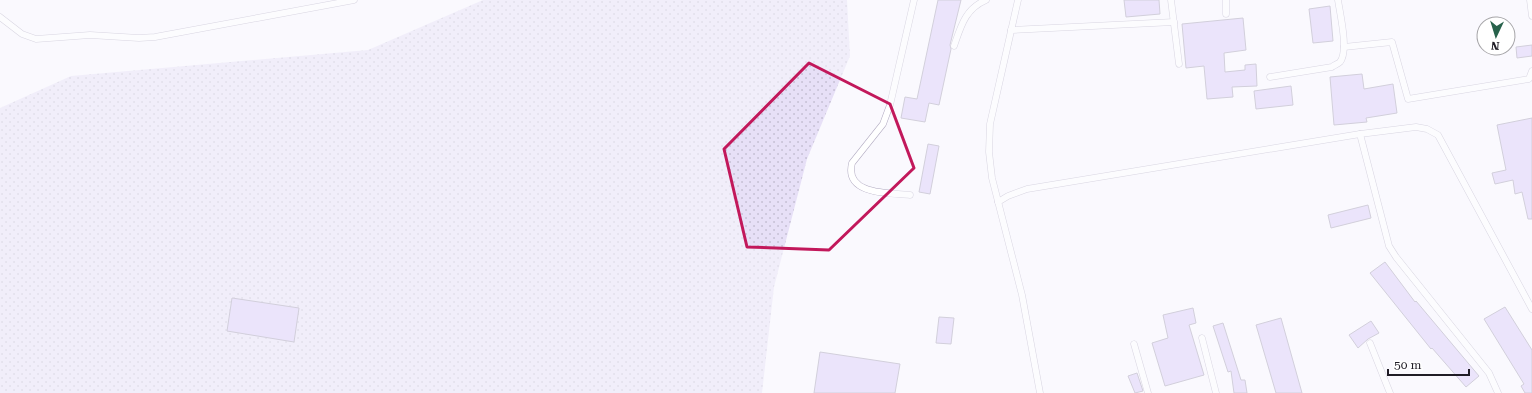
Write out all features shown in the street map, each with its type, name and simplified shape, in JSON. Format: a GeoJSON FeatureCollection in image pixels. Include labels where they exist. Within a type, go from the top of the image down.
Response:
{"type":"FeatureCollection","features":[{"type":"Feature","properties":{"kind":"lane"},"geometry":{"type":"LineString","coordinates":[[0,17],[22,34],[36,40],[90,35],[139,38],[155,37],[354,0]]}},
{"type":"Feature","properties":{"kind":"lane"},"geometry":{"type":"LineString","coordinates":[[910,195],[861,188],[852,179],[850,170],[852,163],[875,136],[890,106],[914,0]]}},
{"type":"Feature","properties":{"kind":"lane"},"geometry":{"type":"LineString","coordinates":[[954,46],[965,16],[972,9],[986,0]]}},
{"type":"Feature","properties":{"kind":"lane"},"geometry":{"type":"LineString","coordinates":[[1018,0],[990,124],[989,152],[992,178],[1022,295],[1040,393]]}},
{"type":"Feature","properties":{"kind":"lane"},"geometry":{"type":"LineString","coordinates":[[1171,0],[1179,64]]}},
{"type":"Feature","properties":{"kind":"lane"},"geometry":{"type":"LineString","coordinates":[[1226,0],[1226,14]]}},
{"type":"Feature","properties":{"kind":"lane"},"geometry":{"type":"LineString","coordinates":[[1270,77],[1332,67],[1339,63],[1343,56],[1344,48],[1338,0]]}},
{"type":"Feature","properties":{"kind":"lane"},"geometry":{"type":"LineString","coordinates":[[1530,0],[1532,16]]}},
{"type":"Feature","properties":{"kind":"lane"},"geometry":{"type":"LineString","coordinates":[[1011,30],[1174,22]]}},
{"type":"Feature","properties":{"kind":"lane"},"geometry":{"type":"LineString","coordinates":[[1344,48],[1392,42],[1408,98],[1531,78],[1532,71]]}},
{"type":"Feature","properties":{"kind":"lane"},"geometry":{"type":"LineString","coordinates":[[998,202],[1008,196],[1027,189],[1360,134],[1416,127],[1433,131],[1438,135],[1532,309]]}},
{"type":"Feature","properties":{"kind":"lane"},"geometry":{"type":"LineString","coordinates":[[1360,134],[1389,246],[1396,257],[1489,373],[1498,393]]}},
{"type":"Feature","properties":{"kind":"lane"},"geometry":{"type":"LineString","coordinates":[[1202,338],[1216,393]]}},
{"type":"Feature","properties":{"kind":"lane"},"geometry":{"type":"LineString","coordinates":[[1370,343],[1390,393]]}},
{"type":"Feature","properties":{"kind":"lane"},"geometry":{"type":"LineString","coordinates":[[1134,344],[1148,393]]}},
{"type":"Feature","properties":{"kind":"highlighted area"},"geometry":{"type":"Polygon","coordinates":[[[809,63],[890,104],[914,168],[829,250],[747,247],[724,149],[809,63]]]}},
{"type":"Feature","properties":{"kind":"shaded area"},"geometry":{"type":"Polygon","coordinates":[[[483,0],[847,0],[850,56],[807,159],[774,287],[762,393],[0,393],[0,108],[71,76],[368,50],[483,0]]]}},
{"type":"Feature","properties":{"kind":"building"},"geometry":{"type":"Polygon","coordinates":[[[938,0],[961,0],[950,45],[951,49],[939,105],[929,103],[925,122],[901,118],[905,97],[917,99],[938,0]]]}},
{"type":"Feature","properties":{"kind":"building"},"geometry":{"type":"Polygon","coordinates":[[[1124,0],[1159,0],[1160,14],[1126,17],[1124,0]]]}},
{"type":"Feature","properties":{"kind":"building"},"geometry":{"type":"Polygon","coordinates":[[[1330,6],[1333,41],[1313,43],[1309,9],[1330,6]]]}},
{"type":"Feature","properties":{"kind":"building"},"geometry":{"type":"Polygon","coordinates":[[[1243,18],[1246,50],[1224,53],[1225,72],[1245,70],[1245,65],[1256,64],[1257,86],[1232,87],[1233,97],[1207,99],[1204,66],[1186,68],[1182,24],[1243,18]]]}},
{"type":"Feature","properties":{"kind":"building"},"geometry":{"type":"Polygon","coordinates":[[[1532,45],[1532,56],[1517,58],[1516,47],[1532,45]]]}},
{"type":"Feature","properties":{"kind":"building"},"geometry":{"type":"Polygon","coordinates":[[[1362,74],[1364,89],[1393,84],[1397,113],[1366,118],[1367,122],[1334,125],[1330,77],[1362,74]]]}},
{"type":"Feature","properties":{"kind":"building"},"geometry":{"type":"Polygon","coordinates":[[[1291,86],[1293,105],[1256,109],[1254,91],[1291,86]]]}},
{"type":"Feature","properties":{"kind":"building"},"geometry":{"type":"Polygon","coordinates":[[[1532,118],[1532,219],[1528,219],[1522,192],[1515,194],[1513,180],[1495,184],[1492,173],[1506,170],[1497,125],[1532,118]]]}},
{"type":"Feature","properties":{"kind":"building"},"geometry":{"type":"Polygon","coordinates":[[[928,144],[939,146],[930,194],[919,192],[928,144]]]}},
{"type":"Feature","properties":{"kind":"building"},"geometry":{"type":"Polygon","coordinates":[[[1368,205],[1371,218],[1331,228],[1328,215],[1368,205]]]}},
{"type":"Feature","properties":{"kind":"building"},"geometry":{"type":"Polygon","coordinates":[[[1385,262],[1415,302],[1416,301],[1479,376],[1466,387],[1432,348],[1431,349],[1370,273],[1385,262]]]}},
{"type":"Feature","properties":{"kind":"building"},"geometry":{"type":"Polygon","coordinates":[[[232,298],[299,308],[294,342],[227,331],[232,298]]]}},
{"type":"Feature","properties":{"kind":"building"},"geometry":{"type":"Polygon","coordinates":[[[1505,307],[1532,350],[1532,393],[1525,393],[1521,386],[1524,384],[1484,319],[1505,307]]]}},
{"type":"Feature","properties":{"kind":"building"},"geometry":{"type":"Polygon","coordinates":[[[1193,308],[1196,323],[1189,325],[1204,375],[1165,386],[1152,343],[1168,338],[1163,315],[1193,308]]]}},
{"type":"Feature","properties":{"kind":"building"},"geometry":{"type":"Polygon","coordinates":[[[939,317],[954,318],[951,344],[936,343],[939,317]]]}},
{"type":"Feature","properties":{"kind":"building"},"geometry":{"type":"Polygon","coordinates":[[[1281,318],[1302,393],[1276,393],[1256,325],[1281,318]]]}},
{"type":"Feature","properties":{"kind":"building"},"geometry":{"type":"Polygon","coordinates":[[[1371,321],[1379,333],[1368,339],[1358,348],[1349,335],[1371,321]]]}},
{"type":"Feature","properties":{"kind":"building"},"geometry":{"type":"Polygon","coordinates":[[[1223,323],[1241,380],[1245,380],[1247,393],[1234,393],[1231,371],[1228,372],[1213,326],[1223,323]]]}},
{"type":"Feature","properties":{"kind":"building"},"geometry":{"type":"Polygon","coordinates":[[[820,352],[900,364],[895,393],[814,393],[820,352]]]}},
{"type":"Feature","properties":{"kind":"building"},"geometry":{"type":"Polygon","coordinates":[[[1137,373],[1143,391],[1135,393],[1128,376],[1137,373]]]}}]}
